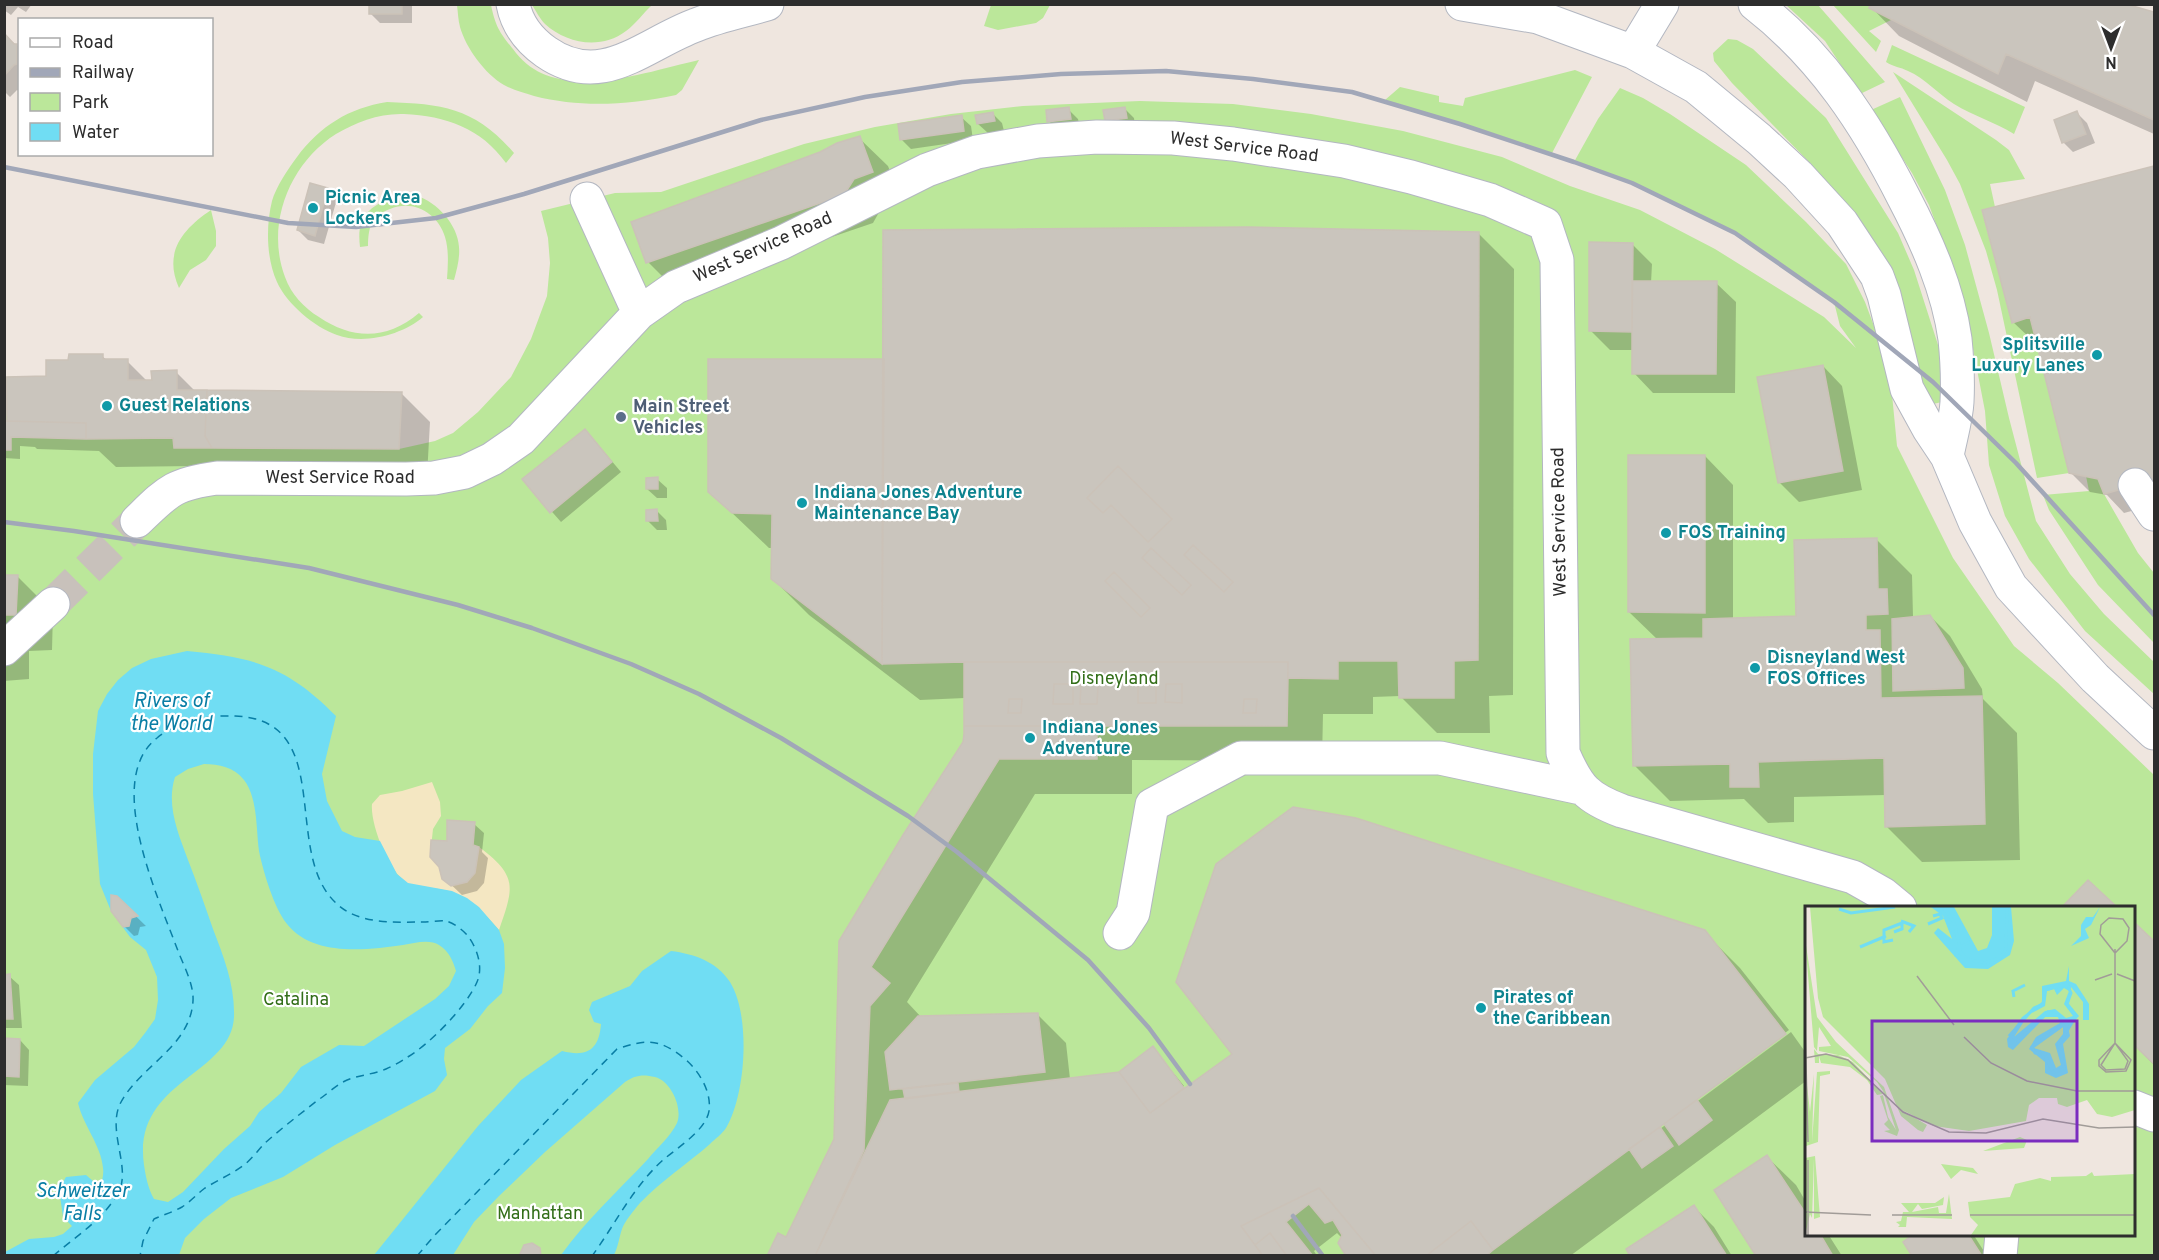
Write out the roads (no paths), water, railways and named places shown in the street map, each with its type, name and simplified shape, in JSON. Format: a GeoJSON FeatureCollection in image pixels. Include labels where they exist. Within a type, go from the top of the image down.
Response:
{"type":"FeatureCollection","features":[{"type":"Feature","properties":{"kind":"lane"},"geometry":{"type":"LineString","coordinates":[[513,4],[516,19],[533,43],[557,60],[585,68],[608,66],[635,56],[696,24],[767,4]]}},
{"type":"Feature","properties":{"kind":"lane"},"geometry":{"type":"LineString","coordinates":[[1462,4],[1538,18],[1633,52],[1696,87],[1798,175],[1842,224],[1876,276],[1884,295],[1907,389],[1947,456],[1975,522],[2011,587],[2095,678],[2154,733]]}},
{"type":"Feature","properties":{"kind":"lane"},"geometry":{"type":"LineString","coordinates":[[1633,52],[1662,4]]}},
{"type":"Feature","properties":{"kind":"lane"},"geometry":{"type":"LineString","coordinates":[[1755,4],[1801,46],[1828,75],[1852,107],[1886,162],[1929,249],[1943,289],[1955,339],[1957,403],[1947,456]]}},
{"type":"Feature","properties":{"kind":"lane","name":"West Service Road"},"geometry":{"type":"LineString","coordinates":[[137,521],[176,486],[195,481],[217,478],[406,479],[434,478],[465,472],[492,459],[521,439],[639,313],[676,287],[781,243],[927,170],[977,152],[1038,141],[1096,137],[1173,138],[1233,144],[1344,161],[1411,177],[1490,200],[1545,224],[1557,260],[1563,753],[1581,788],[1599,802],[1623,811],[1853,877],[1883,894],[1897,906]]}},
{"type":"Feature","properties":{"kind":"lane"},"geometry":{"type":"LineString","coordinates":[[587,199],[639,313]]}},
{"type":"Feature","properties":{"kind":"lane"},"geometry":{"type":"LineString","coordinates":[[2135,485],[2154,514]]}},
{"type":"Feature","properties":{"kind":"lane"},"geometry":{"type":"LineString","coordinates":[[4,649],[53,604]]}},
{"type":"Feature","properties":{"kind":"lane"},"geometry":{"type":"LineString","coordinates":[[1120,933],[1133,914],[1152,805],[1242,758],[1440,758],[1581,788]]}},
{"type":"Feature","properties":{"kind":"lane"},"geometry":{"type":"LineString","coordinates":[[2135,1108],[2154,1115]]}},
{"type":"Feature","properties":{"kind":"lane"},"geometry":{"type":"LineString","coordinates":[[2000,1256],[2002,1236]]}},
{"type":"Feature","properties":{"kind":"water","name":"Rivers of the World"},"geometry":{"type":"Polygon","coordinates":[[[187,651],[251,661],[285,675],[319,699],[336,716],[322,774],[327,801],[342,831],[355,837],[380,841],[397,874],[408,883],[452,891],[479,907],[499,930],[504,944],[505,968],[502,993],[488,1006],[470,1029],[445,1048],[444,1059],[447,1075],[435,1091],[335,1145],[283,1177],[231,1198],[204,1219],[185,1238],[179,1255],[5,1256],[5,1252],[29,1239],[54,1237],[63,1234],[72,1226],[63,1217],[59,1189],[66,1177],[86,1175],[100,1187],[103,1173],[102,1160],[78,1103],[95,1080],[134,1047],[155,1019],[158,1000],[157,977],[146,950],[130,937],[111,911],[100,884],[93,794],[93,754],[98,711],[118,680],[132,668],[151,659],[187,651]],[[204,764],[188,769],[175,777],[172,798],[174,819],[228,972],[233,994],[234,1017],[229,1037],[217,1053],[166,1096],[153,1114],[144,1137],[144,1165],[150,1191],[154,1199],[168,1202],[183,1192],[224,1149],[250,1126],[259,1112],[281,1093],[301,1067],[339,1045],[364,1046],[435,999],[449,986],[456,971],[445,950],[431,942],[341,949],[311,942],[298,935],[282,917],[263,869],[256,814],[249,787],[236,772],[226,767],[204,764]]]}},
{"type":"Feature","properties":{"kind":"water"},"geometry":{"type":"Polygon","coordinates":[[[671,951],[704,960],[718,969],[730,982],[741,1014],[742,1076],[733,1113],[726,1128],[657,1187],[632,1212],[622,1229],[614,1255],[561,1255],[592,1218],[664,1142],[677,1123],[677,1103],[671,1089],[655,1077],[639,1076],[625,1082],[545,1152],[474,1222],[453,1255],[374,1255],[478,1126],[521,1080],[562,1051],[578,1053],[590,1050],[594,1046],[601,1024],[594,1022],[589,1010],[592,1002],[630,986],[642,971],[671,951]]]}},
{"type":"Feature","properties":{"kind":"tunnel"},"geometry":{"type":"LineString","coordinates":[[53,604],[137,521]]}},
{"type":"Feature","properties":{"kind":"railway"},"geometry":{"type":"LineString","coordinates":[[4,167],[288,223],[356,227],[436,218],[524,194],[761,120],[865,97],[962,82],[1061,74],[1166,71],[1253,79],[1352,92],[1460,124],[1632,183],[1735,233],[1834,302],[1933,382],[2016,463],[2154,615]]}},
{"type":"Feature","properties":{"kind":"railway"},"geometry":{"type":"LineString","coordinates":[[4,522],[309,568],[458,605],[532,628],[631,664],[699,694],[781,738],[908,816],[957,852],[1088,960],[1149,1028],[1190,1084]]}},
{"type":"Feature","properties":{"kind":"railway"},"geometry":{"type":"LineString","coordinates":[[1293,1216],[1323,1256]]}},
{"type":"Feature","properties":{"kind":"place","name":"Picnic Area Lockers"},"geometry":{"type":"Point","coordinates":[313,208]}},
{"type":"Feature","properties":{"kind":"place","name":"Splitsville Luxury Lanes"},"geometry":{"type":"Point","coordinates":[2097,355]}},
{"type":"Feature","properties":{"kind":"place","name":"Guest Relations"},"geometry":{"type":"Point","coordinates":[107,406]}},
{"type":"Feature","properties":{"kind":"place","name":"Main Street Vehicles"},"geometry":{"type":"Point","coordinates":[621,417]}},
{"type":"Feature","properties":{"kind":"place","name":"Indiana Jones Adventure Maintenance Bay"},"geometry":{"type":"Point","coordinates":[802,503]}},
{"type":"Feature","properties":{"kind":"place","name":"FOS Training"},"geometry":{"type":"Point","coordinates":[1666,533]}},
{"type":"Feature","properties":{"kind":"place","name":"Disneyland West FOS Offices"},"geometry":{"type":"Point","coordinates":[1755,668]}},
{"type":"Feature","properties":{"kind":"place","name":"Indiana Jones Adventure"},"geometry":{"type":"Point","coordinates":[1030,738]}},
{"type":"Feature","properties":{"kind":"place","name":"Pirates of the Caribbean"},"geometry":{"type":"Point","coordinates":[1481,1008]}},
{"type":"Feature","properties":{"kind":"park label","name":"Disneyland"},"geometry":{"type":"Point","coordinates":[1114,679]}},
{"type":"Feature","properties":{"kind":"park label","name":"Catalina"},"geometry":{"type":"Point","coordinates":[296,1000]}},
{"type":"Feature","properties":{"kind":"park label","name":"Manhattan"},"geometry":{"type":"Point","coordinates":[540,1214]}},
{"type":"Feature","properties":{"kind":"water label","name":"Schweitzer Falls"},"geometry":{"type":"Point","coordinates":[82,1204]}}]}
